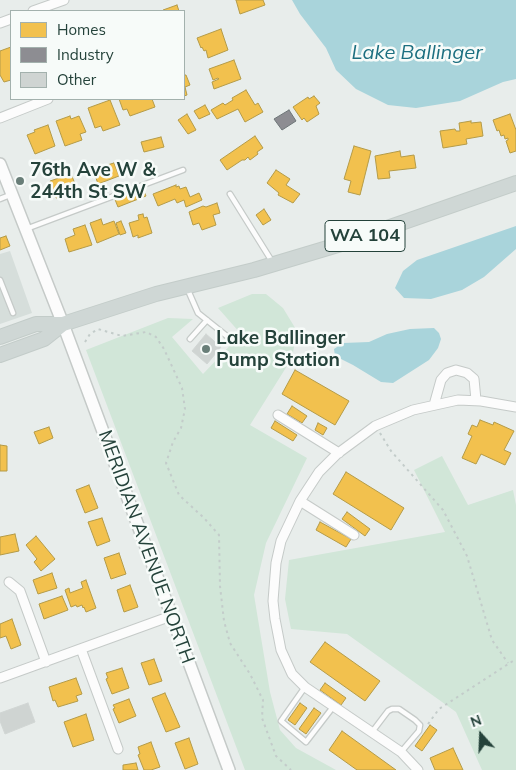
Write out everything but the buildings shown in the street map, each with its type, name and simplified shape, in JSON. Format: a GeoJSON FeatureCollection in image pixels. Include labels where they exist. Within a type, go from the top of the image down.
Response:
{"type":"FeatureCollection","features":[{"type":"Feature","properties":{"kind":"main road","name":"WA 104"},"geometry":{"type":"LineString","coordinates":[[0,337],[36,324],[63,324],[156,294],[274,264],[341,244],[516,183]]}},
{"type":"Feature","properties":{"kind":"main road","name":"WA 104"},"geometry":{"type":"LineString","coordinates":[[0,355],[44,340],[63,324]]}},
{"type":"Feature","properties":{"kind":"street"},"geometry":{"type":"LineString","coordinates":[[36,10],[64,0]]}},
{"type":"Feature","properties":{"kind":"street"},"geometry":{"type":"LineString","coordinates":[[0,118],[45,100]]}},
{"type":"Feature","properties":{"kind":"street","name":"MERIDIAN AVENUE NORTH"},"geometry":{"type":"LineString","coordinates":[[0,164],[63,324],[230,770]]}},
{"type":"Feature","properties":{"kind":"street"},"geometry":{"type":"LineString","coordinates":[[434,404],[441,380],[447,373],[456,370],[467,373],[474,380],[476,400]]}},
{"type":"Feature","properties":{"kind":"street"},"geometry":{"type":"LineString","coordinates":[[418,770],[401,752],[305,687],[292,674],[285,662],[278,635],[274,601],[276,562],[281,541],[300,501],[319,472],[339,452],[375,426],[396,416],[434,404],[458,400],[476,400],[516,407]]}},
{"type":"Feature","properties":{"kind":"street"},"geometry":{"type":"LineString","coordinates":[[278,415],[339,452]]}},
{"type":"Feature","properties":{"kind":"street"},"geometry":{"type":"LineString","coordinates":[[300,501],[354,535]]}},
{"type":"Feature","properties":{"kind":"street"},"geometry":{"type":"LineString","coordinates":[[9,582],[20,591],[46,662]]}},
{"type":"Feature","properties":{"kind":"street"},"geometry":{"type":"LineString","coordinates":[[0,678],[171,616]]}},
{"type":"Feature","properties":{"kind":"street"},"geometry":{"type":"LineString","coordinates":[[81,649],[118,749]]}},
{"type":"Feature","properties":{"kind":"lane"},"geometry":{"type":"LineString","coordinates":[[26,229],[183,170]]}},
{"type":"Feature","properties":{"kind":"lane"},"geometry":{"type":"LineString","coordinates":[[230,194],[274,264]]}},
{"type":"Feature","properties":{"kind":"lane"},"geometry":{"type":"LineString","coordinates":[[0,199],[12,195]]}},
{"type":"Feature","properties":{"kind":"lane"},"geometry":{"type":"LineString","coordinates":[[0,280],[2,292],[13,313]]}},
{"type":"Feature","properties":{"kind":"lane"},"geometry":{"type":"LineString","coordinates":[[186,287],[198,313],[228,338]]}},
{"type":"Feature","properties":{"kind":"lane"},"geometry":{"type":"LineString","coordinates":[[190,339],[207,320]]}},
{"type":"Feature","properties":{"kind":"lane"},"geometry":{"type":"LineString","coordinates":[[305,687],[281,721],[306,742],[334,707]]}},
{"type":"Feature","properties":{"kind":"lane"},"geometry":{"type":"LineString","coordinates":[[372,732],[388,711],[392,709],[399,709],[415,720],[420,725],[419,731],[401,752]]}},
{"type":"Feature","properties":{"kind":"path"},"geometry":{"type":"LineString","coordinates":[[85,342],[90,334],[98,329],[122,336],[146,332],[156,337],[164,348],[182,388],[185,409],[181,428],[173,442],[166,463],[179,495],[219,535],[221,595],[224,621],[230,644],[250,674],[263,700],[262,718],[276,756],[291,770]]}},
{"type":"Feature","properties":{"kind":"path"},"geometry":{"type":"LineString","coordinates":[[375,426],[390,451],[443,510],[467,556],[492,640],[508,663]]}},
{"type":"Feature","properties":{"kind":"path"},"geometry":{"type":"LineString","coordinates":[[428,724],[439,709],[508,663],[516,660]]}},
{"type":"Feature","properties":{"kind":"shaded area"},"geometry":{"type":"Polygon","coordinates":[[[10,251],[32,313],[0,324],[0,254],[10,251]]]}},
{"type":"Feature","properties":{"kind":"green space"},"geometry":{"type":"Polygon","coordinates":[[[252,294],[266,294],[283,308],[297,331],[292,358],[250,425],[307,458],[266,543],[254,595],[270,692],[280,730],[296,748],[336,770],[245,770],[86,350],[168,318],[193,319],[172,337],[203,374],[241,334],[218,308],[252,294]]]}},
{"type":"Feature","properties":{"kind":"green space"},"geometry":{"type":"Polygon","coordinates":[[[442,456],[468,505],[513,490],[516,505],[516,770],[482,770],[456,712],[347,634],[291,629],[285,599],[289,560],[445,532],[414,470],[442,456]]]}},
{"type":"Feature","properties":{"kind":"water","name":"Lake Ballinger"},"geometry":{"type":"Polygon","coordinates":[[[292,0],[516,0],[516,79],[503,82],[460,101],[416,108],[388,105],[356,89],[336,70],[326,48],[300,14],[292,0]]]}},
{"type":"Feature","properties":{"kind":"water"},"geometry":{"type":"Polygon","coordinates":[[[516,226],[516,249],[484,277],[462,290],[431,299],[404,298],[395,288],[403,271],[417,260],[516,226]]]}},
{"type":"Feature","properties":{"kind":"water"},"geometry":{"type":"Polygon","coordinates":[[[434,328],[439,333],[441,339],[438,348],[429,360],[393,383],[381,382],[335,356],[334,349],[343,343],[369,342],[387,334],[410,329],[434,328]]]}},
{"type":"Feature","properties":{"kind":"place","name":"76th Ave W & 244th St SW"},"geometry":{"type":"Point","coordinates":[20,181]}},
{"type":"Feature","properties":{"kind":"place","name":"Lake Ballinger Pump Station"},"geometry":{"type":"Point","coordinates":[206,349]}}]}
